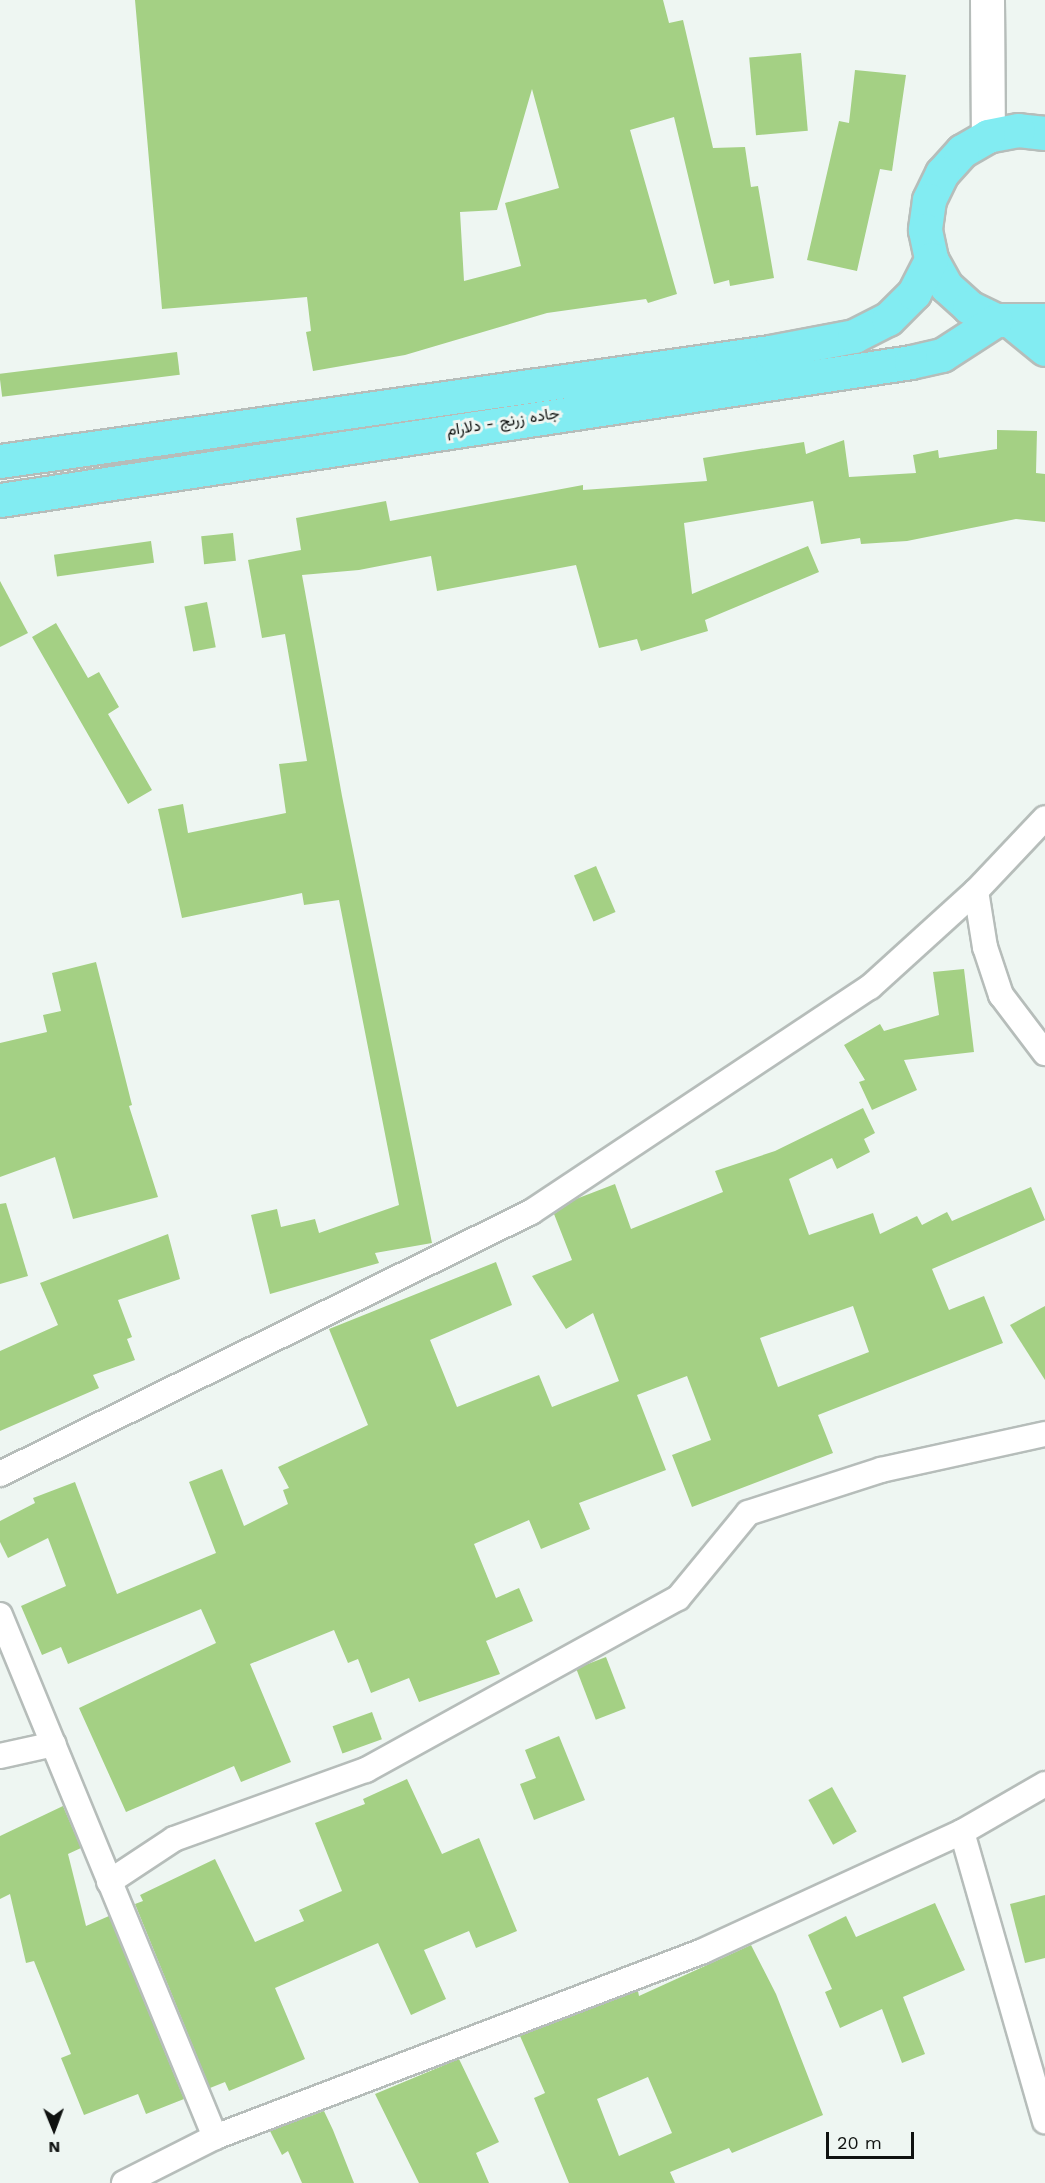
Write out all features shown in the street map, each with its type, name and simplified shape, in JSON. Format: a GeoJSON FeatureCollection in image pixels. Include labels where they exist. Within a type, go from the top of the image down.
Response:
{"type":"FeatureCollection","features":[{"type":"Feature","properties":{"kind":"highway"},"geometry":{"type":"LineString","coordinates":[[1045,133],[1018,130],[988,136],[962,151],[937,182],[929,200],[925,230],[931,260],[946,286],[969,307],[1005,321],[1045,349]]}},
{"type":"Feature","properties":{"kind":"highway","name":"جاده زرنج - دلارام"},"geometry":{"type":"LineString","coordinates":[[0,461],[770,352],[854,336],[888,319],[914,293],[931,260]]}},
{"type":"Feature","properties":{"kind":"highway"},"geometry":{"type":"LineString","coordinates":[[1005,321],[1045,320]]}},
{"type":"Feature","properties":{"kind":"highway","name":"جاده زرنج - دلارام"},"geometry":{"type":"LineString","coordinates":[[0,500],[911,362],[942,354],[1005,321]]}},
{"type":"Feature","properties":{"kind":"main road"},"geometry":{"type":"LineString","coordinates":[[987,0],[988,136]]}},
{"type":"Feature","properties":{"kind":"street"},"geometry":{"type":"LineString","coordinates":[[0,1474],[531,1212],[870,987],[976,891],[1045,818]]}},
{"type":"Feature","properties":{"kind":"street"},"geometry":{"type":"LineString","coordinates":[[976,891],[985,946],[1001,995],[1027,1035],[1045,1053]]}},
{"type":"Feature","properties":{"kind":"street"},"geometry":{"type":"LineString","coordinates":[[109,1882],[174,1839],[366,1770],[678,1598],[748,1513],[881,1470],[1045,1434]]}},
{"type":"Feature","properties":{"kind":"street"},"geometry":{"type":"LineString","coordinates":[[0,1615],[214,2137]]}},
{"type":"Feature","properties":{"kind":"street"},"geometry":{"type":"LineString","coordinates":[[0,1756],[54,1744]]}},
{"type":"Feature","properties":{"kind":"street"},"geometry":{"type":"LineString","coordinates":[[124,2183],[214,2137],[703,1951],[963,1832],[1045,1784]]}},
{"type":"Feature","properties":{"kind":"street"},"geometry":{"type":"LineString","coordinates":[[963,1832],[1045,2121]]}},
{"type":"Feature","properties":{"kind":"building"},"geometry":{"type":"Polygon","coordinates":[[[135,0],[663,0],[669,23],[683,20],[713,148],[745,147],[751,187],[758,186],[774,278],[730,286],[729,280],[714,284],[674,117],[630,130],[677,294],[648,303],[646,299],[547,313],[405,355],[313,371],[306,332],[311,331],[307,297],[162,309],[135,0]],[[532,89],[497,210],[460,212],[464,281],[521,266],[505,203],[559,188],[532,89]]]}},
{"type":"Feature","properties":{"kind":"building"},"geometry":{"type":"Polygon","coordinates":[[[801,53],[808,131],[756,135],[749,58],[801,53]]]}},
{"type":"Feature","properties":{"kind":"building"},"geometry":{"type":"Polygon","coordinates":[[[855,70],[906,75],[892,171],[880,169],[857,271],[807,260],[839,121],[849,123],[855,70]]]}},
{"type":"Feature","properties":{"kind":"building"},"geometry":{"type":"Polygon","coordinates":[[[177,352],[180,375],[2,397],[0,374],[177,352]]]}},
{"type":"Feature","properties":{"kind":"building"},"geometry":{"type":"Polygon","coordinates":[[[997,430],[1037,431],[1036,473],[1045,474],[1045,522],[1016,519],[907,541],[861,544],[860,538],[821,544],[813,501],[684,523],[692,594],[808,546],[819,572],[705,620],[708,631],[641,651],[637,639],[599,648],[576,565],[437,591],[431,556],[359,570],[302,575],[342,796],[432,1243],[375,1253],[379,1263],[270,1294],[251,1215],[277,1209],[281,1227],[315,1219],[319,1233],[399,1205],[339,900],[304,905],[302,893],[182,918],[158,809],[183,804],[188,833],[286,813],[279,764],[307,761],[285,634],[262,638],[248,560],[301,550],[296,518],[386,501],[390,521],[583,485],[583,490],[707,481],[703,458],[804,442],[806,454],[844,440],[849,477],[916,473],[913,455],[938,450],[939,458],[997,449],[997,430]]]}},
{"type":"Feature","properties":{"kind":"building"},"geometry":{"type":"Polygon","coordinates":[[[233,533],[236,561],[204,564],[201,536],[233,533]]]}},
{"type":"Feature","properties":{"kind":"building"},"geometry":{"type":"Polygon","coordinates":[[[151,541],[154,563],[57,576],[54,555],[151,541]]]}},
{"type":"Feature","properties":{"kind":"building"},"geometry":{"type":"Polygon","coordinates":[[[0,581],[28,633],[0,647],[0,581]]]}},
{"type":"Feature","properties":{"kind":"building"},"geometry":{"type":"Polygon","coordinates":[[[207,602],[216,647],[193,652],[184,606],[207,602]]]}},
{"type":"Feature","properties":{"kind":"building"},"geometry":{"type":"Polygon","coordinates":[[[56,623],[88,678],[99,672],[119,707],[108,714],[152,790],[128,804],[32,637],[56,623]]]}},
{"type":"Feature","properties":{"kind":"building"},"geometry":{"type":"Polygon","coordinates":[[[596,866],[616,912],[593,921],[574,875],[596,866]]]}},
{"type":"Feature","properties":{"kind":"building"},"geometry":{"type":"Polygon","coordinates":[[[96,962],[132,1105],[129,1106],[158,1197],[73,1219],[55,1157],[0,1177],[0,1043],[47,1032],[43,1015],[61,1011],[52,973],[96,962]]]}},
{"type":"Feature","properties":{"kind":"building"},"geometry":{"type":"Polygon","coordinates":[[[964,969],[974,1052],[904,1060],[917,1090],[872,1110],[859,1082],[865,1080],[844,1045],[880,1024],[884,1031],[939,1015],[933,972],[964,969]]]}},
{"type":"Feature","properties":{"kind":"building"},"geometry":{"type":"Polygon","coordinates":[[[863,1108],[875,1133],[864,1139],[870,1152],[837,1169],[832,1158],[789,1179],[809,1235],[873,1213],[880,1234],[917,1216],[922,1225],[947,1212],[952,1221],[1031,1187],[1045,1220],[932,1269],[949,1310],[984,1296],[1003,1343],[818,1415],[833,1453],[692,1507],[672,1455],[711,1440],[687,1376],[637,1395],[666,1470],[579,1503],[590,1529],[541,1549],[529,1520],[474,1544],[496,1598],[519,1588],[533,1621],[486,1641],[500,1674],[419,1702],[409,1678],[371,1693],[358,1659],[348,1663],[334,1630],[250,1664],[291,1762],[241,1782],[234,1766],[126,1812],[79,1708],[216,1643],[201,1609],[68,1664],[61,1647],[42,1655],[21,1606],[66,1586],[48,1538],[8,1558],[0,1542],[0,1521],[35,1503],[33,1498],[75,1482],[117,1594],[216,1553],[189,1482],[222,1469],[244,1526],[288,1504],[283,1490],[289,1488],[278,1467],[368,1425],[329,1329],[496,1262],[512,1305],[430,1340],[457,1407],[539,1375],[552,1407],[619,1381],[593,1313],[566,1329],[532,1276],[572,1260],[554,1214],[576,1199],[615,1184],[631,1229],[723,1192],[715,1171],[775,1151],[863,1108]],[[853,1306],[760,1338],[778,1387],[869,1352],[853,1306]]]}},
{"type":"Feature","properties":{"kind":"building"},"geometry":{"type":"Polygon","coordinates":[[[6,1203],[28,1276],[0,1284],[0,1204],[6,1203]]]}},
{"type":"Feature","properties":{"kind":"building"},"geometry":{"type":"Polygon","coordinates":[[[168,1234],[180,1279],[118,1300],[132,1337],[127,1339],[135,1360],[93,1375],[99,1388],[0,1431],[0,1351],[58,1325],[40,1283],[168,1234]]]}},
{"type":"Feature","properties":{"kind":"building"},"geometry":{"type":"Polygon","coordinates":[[[1045,1306],[1045,1380],[1010,1325],[1045,1306]]]}},
{"type":"Feature","properties":{"kind":"building"},"geometry":{"type":"Polygon","coordinates":[[[606,1657],[626,1708],[596,1720],[576,1668],[606,1657]]]}},
{"type":"Feature","properties":{"kind":"building"},"geometry":{"type":"Polygon","coordinates":[[[372,1712],[382,1739],[342,1754],[333,1726],[372,1712]]]}},
{"type":"Feature","properties":{"kind":"building"},"geometry":{"type":"Polygon","coordinates":[[[559,1736],[585,1800],[534,1820],[520,1784],[536,1778],[525,1750],[559,1736]]]}},
{"type":"Feature","properties":{"kind":"building"},"geometry":{"type":"Polygon","coordinates":[[[407,1779],[442,1854],[479,1838],[517,1931],[476,1948],[469,1931],[424,1950],[446,1999],[411,2015],[378,1943],[275,1988],[305,2059],[229,2091],[225,2082],[210,2088],[135,1904],[143,1901],[140,1895],[215,1859],[255,1942],[304,1921],[299,1910],[342,1891],[315,1823],[365,1804],[363,1799],[407,1779]]]}},
{"type":"Feature","properties":{"kind":"building"},"geometry":{"type":"Polygon","coordinates":[[[832,1787],[857,1832],[833,1845],[808,1800],[832,1787]]]}},
{"type":"Feature","properties":{"kind":"building"},"geometry":{"type":"Polygon","coordinates":[[[63,1806],[81,1848],[68,1854],[86,1926],[109,1916],[184,2099],[146,2114],[138,2094],[84,2115],[61,2058],[71,2054],[34,1961],[26,1963],[10,1894],[0,1899],[0,1836],[63,1806]]]}},
{"type":"Feature","properties":{"kind":"building"},"geometry":{"type":"Polygon","coordinates":[[[1045,1895],[1045,1958],[1025,1963],[1010,1904],[1045,1895]]]}},
{"type":"Feature","properties":{"kind":"building"},"geometry":{"type":"Polygon","coordinates":[[[935,1903],[965,1970],[903,1997],[925,2054],[902,2063],[882,2009],[840,2028],[825,1992],[832,1989],[808,1935],[846,1916],[856,1937],[935,1903]]]}},
{"type":"Feature","properties":{"kind":"building"},"geometry":{"type":"Polygon","coordinates":[[[751,1945],[776,1994],[823,2115],[732,2153],[729,2148],[670,2172],[675,2183],[569,2183],[534,2098],[545,2093],[520,2036],[638,1991],[639,1996],[751,1945]],[[648,2077],[597,2099],[619,2156],[672,2133],[648,2077]]]}},
{"type":"Feature","properties":{"kind":"building"},"geometry":{"type":"Polygon","coordinates":[[[459,2059],[499,2142],[476,2153],[489,2183],[419,2183],[375,2094],[459,2059]]]}},
{"type":"Feature","properties":{"kind":"building"},"geometry":{"type":"Polygon","coordinates":[[[324,2111],[354,2183],[302,2183],[288,2151],[282,2155],[270,2131],[324,2111]]]}}]}
